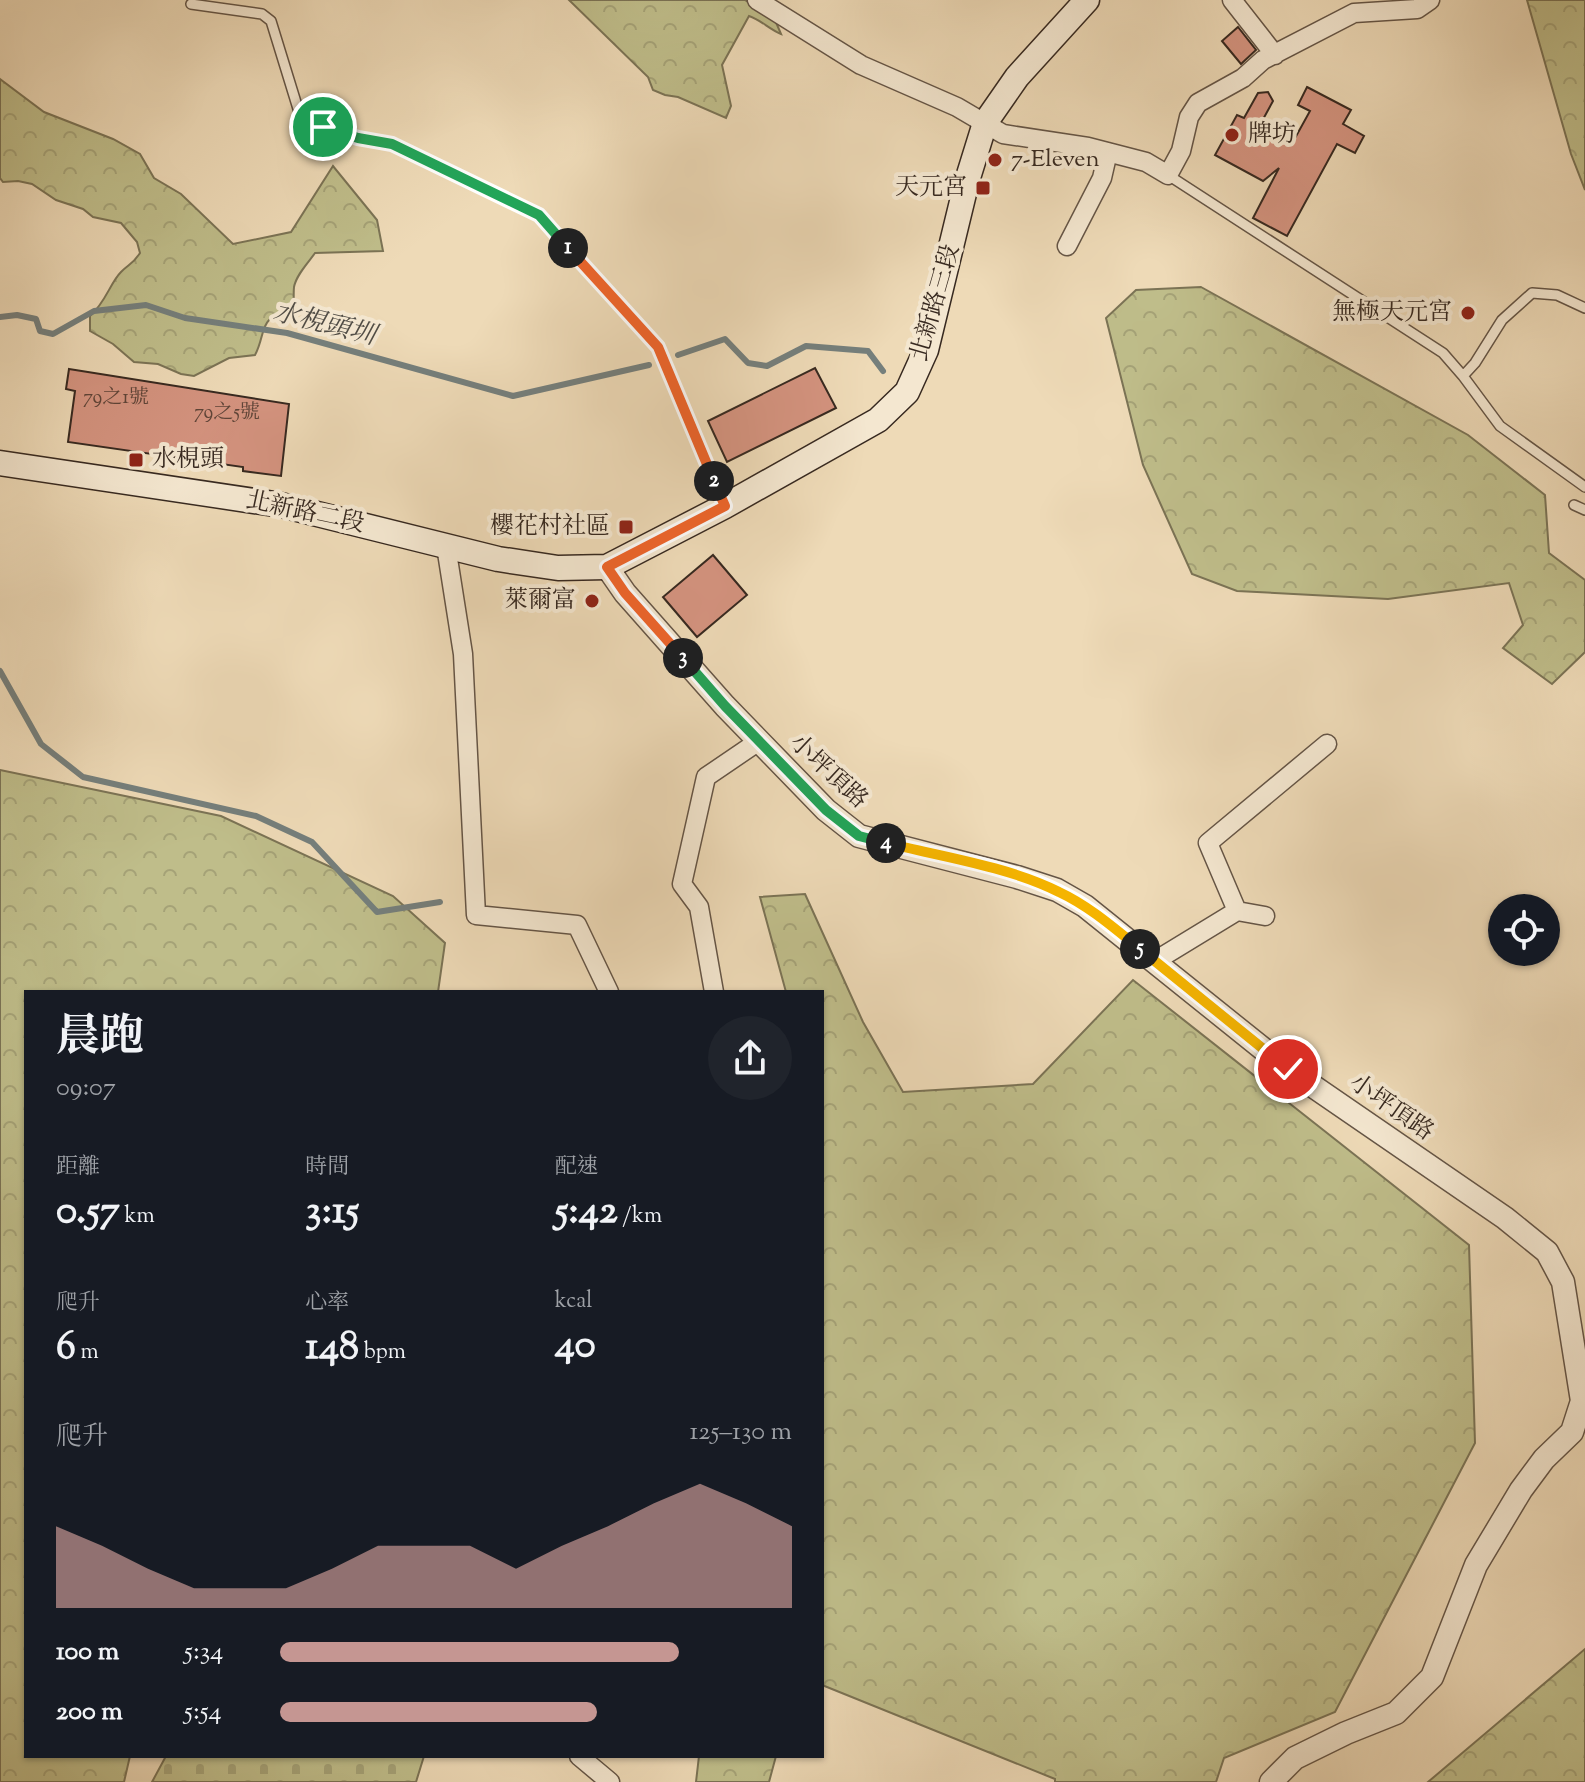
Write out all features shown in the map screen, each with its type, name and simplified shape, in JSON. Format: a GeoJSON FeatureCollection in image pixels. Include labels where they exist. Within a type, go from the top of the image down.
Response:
{"type":"FeatureCollection","features":[{"type":"Feature","properties":{"kind":"main road","name":"北新路三段"},"geometry":{"type":"LineString","coordinates":[[607,567],[725,506],[878,420],[907,392],[926,350],[967,181],[985,123],[1017,77],[1087,0]]}},
{"type":"Feature","properties":{"kind":"main road","name":"北新路二段"},"geometry":{"type":"LineString","coordinates":[[0,463],[281,505],[498,559],[558,568],[607,567]]}},
{"type":"Feature","properties":{"kind":"street"},"geometry":{"type":"LineString","coordinates":[[757,0],[861,65],[957,107],[1003,134],[1108,152],[1146,162],[1168,175],[1181,151],[1189,117],[1198,103],[1243,78],[1263,60],[1354,13],[1417,9],[1430,0]]}},
{"type":"Feature","properties":{"kind":"street"},"geometry":{"type":"LineString","coordinates":[[1232,0],[1275,55]]}},
{"type":"Feature","properties":{"kind":"street"},"geometry":{"type":"LineString","coordinates":[[1067,246],[1102,178],[1108,152]]}},
{"type":"Feature","properties":{"kind":"street"},"geometry":{"type":"LineString","coordinates":[[446,546],[463,654],[476,915],[577,925],[608,990]]}},
{"type":"Feature","properties":{"kind":"street","name":"小坪頂路"},"geometry":{"type":"LineString","coordinates":[[607,567],[625,593],[759,741],[826,810],[859,836],[971,864],[1057,890],[1085,906],[1288,1069],[1505,1218],[1547,1252],[1563,1282],[1583,1400],[1572,1432],[1544,1459],[1521,1490],[1476,1565],[1432,1677],[1396,1713],[1295,1758],[1271,1782]]}},
{"type":"Feature","properties":{"kind":"street"},"geometry":{"type":"LineString","coordinates":[[714,990],[699,907],[682,884],[706,777],[759,741]]}},
{"type":"Feature","properties":{"kind":"street"},"geometry":{"type":"LineString","coordinates":[[1237,911],[1208,843],[1327,744]]}},
{"type":"Feature","properties":{"kind":"street"},"geometry":{"type":"LineString","coordinates":[[1155,961],[1237,911],[1265,916]]}},
{"type":"Feature","properties":{"kind":"street"},"geometry":{"type":"LineString","coordinates":[[581,1758],[610,1782]]}},
{"type":"Feature","properties":{"kind":"lane"},"geometry":{"type":"LineString","coordinates":[[191,4],[262,14],[271,21],[299,112],[323,127],[392,144],[539,215],[658,347],[725,506]]}},
{"type":"Feature","properties":{"kind":"lane"},"geometry":{"type":"LineString","coordinates":[[1168,175],[1443,353],[1500,426],[1585,487]]}},
{"type":"Feature","properties":{"kind":"lane"},"geometry":{"type":"LineString","coordinates":[[1463,376],[1475,363],[1502,320],[1532,293],[1557,295],[1585,308]]}},
{"type":"Feature","properties":{"kind":"lane"},"geometry":{"type":"LineString","coordinates":[[1574,505],[1585,510]]}},
{"type":"Feature","properties":{"kind":"green space"},"geometry":{"type":"Polygon","coordinates":[[[569,0],[745,0],[775,20],[781,34],[749,16],[722,65],[731,106],[726,118],[678,97],[653,90],[648,77],[569,0]]]}},
{"type":"Feature","properties":{"kind":"green space"},"geometry":{"type":"Polygon","coordinates":[[[1527,0],[1585,0],[1585,190],[1571,154],[1527,0]]]}},
{"type":"Feature","properties":{"kind":"green space"},"geometry":{"type":"Polygon","coordinates":[[[0,79],[44,112],[113,139],[140,154],[154,178],[181,194],[233,244],[291,232],[333,166],[377,220],[383,251],[315,253],[295,283],[292,314],[273,317],[268,321],[255,355],[229,358],[194,376],[158,364],[134,362],[113,344],[90,331],[90,316],[117,276],[140,253],[137,242],[121,223],[93,217],[83,209],[56,200],[32,184],[3,182],[0,178],[0,79]]]}},
{"type":"Feature","properties":{"kind":"green space"},"geometry":{"type":"Polygon","coordinates":[[[1201,287],[1468,435],[1545,495],[1549,553],[1585,580],[1585,652],[1552,684],[1503,648],[1523,625],[1509,583],[1388,599],[1237,591],[1192,574],[1143,465],[1106,318],[1136,290],[1201,287]]]}},
{"type":"Feature","properties":{"kind":"green space"},"geometry":{"type":"Polygon","coordinates":[[[0,770],[221,816],[393,896],[445,943],[438,990],[24,990],[24,1758],[130,1758],[124,1782],[0,1782],[0,770]]]}},
{"type":"Feature","properties":{"kind":"green space"},"geometry":{"type":"Polygon","coordinates":[[[805,894],[863,1022],[903,1092],[1033,1084],[1133,980],[1469,1245],[1475,1443],[1335,1712],[1224,1758],[1216,1782],[1055,1782],[1055,1779],[824,1686],[824,990],[785,990],[760,897],[805,894]]]}},
{"type":"Feature","properties":{"kind":"green space"},"geometry":{"type":"Polygon","coordinates":[[[1585,1649],[1585,1782],[1428,1782],[1585,1649]]]}},
{"type":"Feature","properties":{"kind":"green space"},"geometry":{"type":"Polygon","coordinates":[[[165,1758],[423,1758],[416,1782],[152,1782],[165,1758]]]}},
{"type":"Feature","properties":{"kind":"green space"},"geometry":{"type":"Polygon","coordinates":[[[699,1758],[775,1758],[769,1782],[696,1782],[699,1758]]]}},
{"type":"Feature","properties":{"kind":"building"},"geometry":{"type":"Polygon","coordinates":[[[1238,27],[1256,50],[1241,64],[1222,41],[1238,27]]]}},
{"type":"Feature","properties":{"kind":"building"},"geometry":{"type":"Polygon","coordinates":[[[1307,87],[1351,110],[1343,124],[1364,136],[1355,153],[1337,144],[1287,236],[1253,218],[1279,168],[1263,181],[1215,155],[1237,115],[1244,118],[1258,93],[1268,92],[1273,101],[1261,123],[1294,140],[1310,111],[1298,105],[1307,87]]]}},
{"type":"Feature","properties":{"kind":"building"},"geometry":{"type":"Polygon","coordinates":[[[815,368],[836,408],[727,462],[708,421],[815,368]]]}},
{"type":"Feature","properties":{"kind":"building"},"geometry":{"type":"Polygon","coordinates":[[[69,369],[289,404],[281,476],[243,471],[243,467],[68,442],[75,391],[66,389],[69,369]]]}},
{"type":"Feature","properties":{"kind":"building"},"geometry":{"type":"Polygon","coordinates":[[[713,555],[747,595],[697,637],[663,597],[713,555]]]}},
{"type":"Feature","properties":{"kind":"waterway","name":"水梘頭圳"},"geometry":{"type":"LineString","coordinates":[[0,317],[17,315],[36,319],[40,331],[53,334],[94,311],[146,305],[185,318],[287,333],[513,396],[649,365]]}},
{"type":"Feature","properties":{"kind":"waterway","name":"水梘頭圳"},"geometry":{"type":"LineString","coordinates":[[678,355],[725,339],[748,363],[767,366],[806,346],[868,351],[883,371]]}},
{"type":"Feature","properties":{"kind":"waterway"},"geometry":{"type":"LineString","coordinates":[[0,671],[41,744],[83,777],[256,816],[312,842],[377,912],[440,902]]}},
{"type":"Feature","properties":{"kind":"place","name":"牌坊"},"geometry":{"type":"Point","coordinates":[1232,135]}},
{"type":"Feature","properties":{"kind":"place","name":"7-Eleven"},"geometry":{"type":"Point","coordinates":[995,160]}},
{"type":"Feature","properties":{"kind":"place","name":"天元宮"},"geometry":{"type":"Point","coordinates":[983,188]}},
{"type":"Feature","properties":{"kind":"place","name":"無極天元宮"},"geometry":{"type":"Point","coordinates":[1468,313]}},
{"type":"Feature","properties":{"kind":"place","name":"水梘頭"},"geometry":{"type":"Point","coordinates":[136,460]}},
{"type":"Feature","properties":{"kind":"place","name":"櫻花村社區"},"geometry":{"type":"Point","coordinates":[626,527]}},
{"type":"Feature","properties":{"kind":"place","name":"萊爾富"},"geometry":{"type":"Point","coordinates":[592,601]}},
{"type":"Feature","properties":{"kind":"route"},"geometry":{"type":"LineString","coordinates":[[323,127],[392,144],[539,215],[658,347],[725,506],[607,567],[625,593],[725,706],[826,810],[859,836],[971,864],[1057,890],[1085,906],[1288,1069]]}}]}
